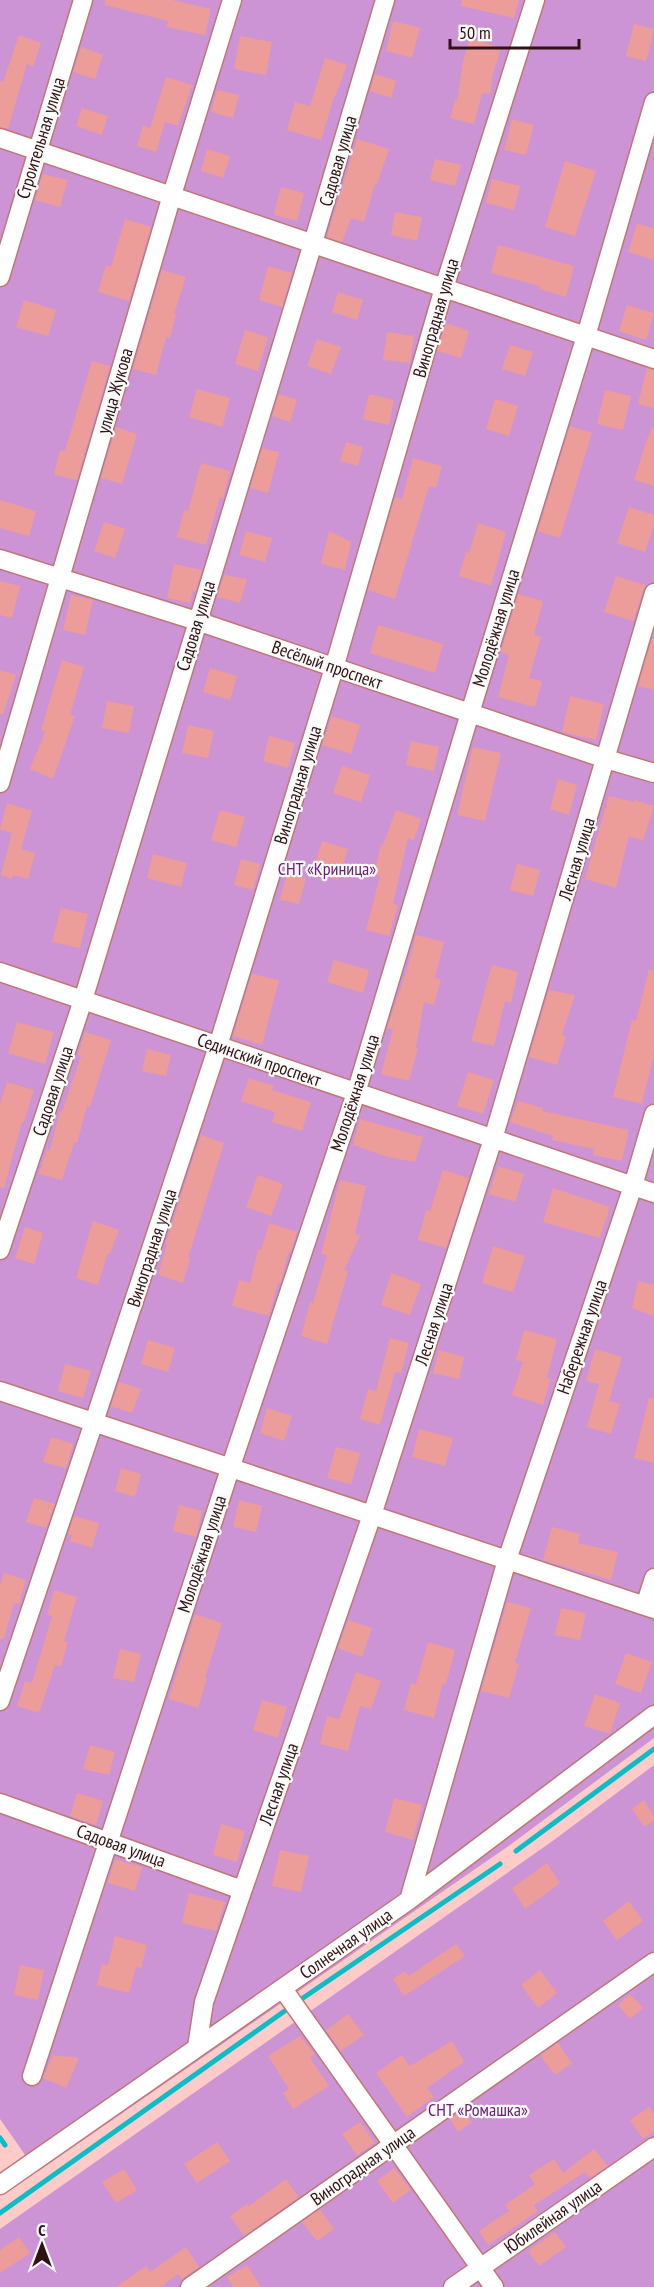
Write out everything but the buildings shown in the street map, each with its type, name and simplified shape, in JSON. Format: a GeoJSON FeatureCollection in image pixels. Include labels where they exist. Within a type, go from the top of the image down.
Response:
{"type":"FeatureCollection","features":[{"type":"Feature","properties":{"kind":"street","name":"Строительная улица"},"geometry":{"type":"LineString","coordinates":[[0,277],[83,0]]}},
{"type":"Feature","properties":{"kind":"street","name":"улица Жукова"},"geometry":{"type":"LineString","coordinates":[[0,783],[172,195],[232,0]]}},
{"type":"Feature","properties":{"kind":"street","name":"Садовая улица"},"geometry":{"type":"LineString","coordinates":[[0,1250],[83,1000],[314,243],[385,0]]}},
{"type":"Feature","properties":{"kind":"street","name":"Виноградная улица"},"geometry":{"type":"LineString","coordinates":[[0,1701],[218,1047],[334,668],[444,288],[535,0]]}},
{"type":"Feature","properties":{"kind":"street","name":"Молодёжная улица"},"geometry":{"type":"LineString","coordinates":[[32,2076],[230,1469],[356,1093],[586,336],[654,102]]}},
{"type":"Feature","properties":{"kind":"street"},"geometry":{"type":"LineString","coordinates":[[0,138],[654,359]]}},
{"type":"Feature","properties":{"kind":"street","name":"Весёлый проспект"},"geometry":{"type":"LineString","coordinates":[[0,559],[198,621],[606,759],[654,773]]}},
{"type":"Feature","properties":{"kind":"street","name":"Лесная улица"},"geometry":{"type":"LineString","coordinates":[[197,2048],[204,2002],[372,1515],[493,1139],[654,593]]}},
{"type":"Feature","properties":{"kind":"street","name":"Сединский проспект"},"geometry":{"type":"LineString","coordinates":[[0,972],[654,1193]]}},
{"type":"Feature","properties":{"kind":"street","name":"Набережная улица"},"geometry":{"type":"LineString","coordinates":[[409,1900],[507,1560],[633,1186],[654,1114]]}},
{"type":"Feature","properties":{"kind":"street"},"geometry":{"type":"LineString","coordinates":[[0,1391],[650,1607],[654,1578]]}},
{"type":"Feature","properties":{"kind":"street","name":"Солнечная улица"},"geometry":{"type":"LineString","coordinates":[[7,2181],[197,2048],[290,1999],[409,1900],[654,1715]]}},
{"type":"Feature","properties":{"kind":"street","name":"Садовая улица"},"geometry":{"type":"LineString","coordinates":[[0,1803],[242,1890]]}},
{"type":"Feature","properties":{"kind":"street","name":"Виноградная улица"},"geometry":{"type":"LineString","coordinates":[[190,2287],[654,1962]]}},
{"type":"Feature","properties":{"kind":"street"},"geometry":{"type":"LineString","coordinates":[[290,1999],[495,2287]]}},
{"type":"Feature","properties":{"kind":"street","name":"Юбилейная улица"},"geometry":{"type":"LineString","coordinates":[[453,2287],[654,2147]]}},
{"type":"Feature","properties":{"kind":"green space","name":"СНТ «Криница»"},"geometry":{"type":"Polygon","coordinates":[[[0,0],[654,0],[654,1738],[510,1845],[37,2172],[0,2119],[0,0]]]}},
{"type":"Feature","properties":{"kind":"green space","name":"СНТ «Ромашка»"},"geometry":{"type":"Polygon","coordinates":[[[654,1765],[654,2287],[0,2287],[0,2229],[554,1840],[654,1765]]]}},
{"type":"Feature","properties":{"kind":"waterway"},"geometry":{"type":"LineString","coordinates":[[516,1851],[654,1749]]}},
{"type":"Feature","properties":{"kind":"waterway"},"geometry":{"type":"LineString","coordinates":[[0,2213],[303,1998],[500,1864]]}},
{"type":"Feature","properties":{"kind":"waterway"},"geometry":{"type":"LineString","coordinates":[[0,2138],[5,2145]]}}]}
